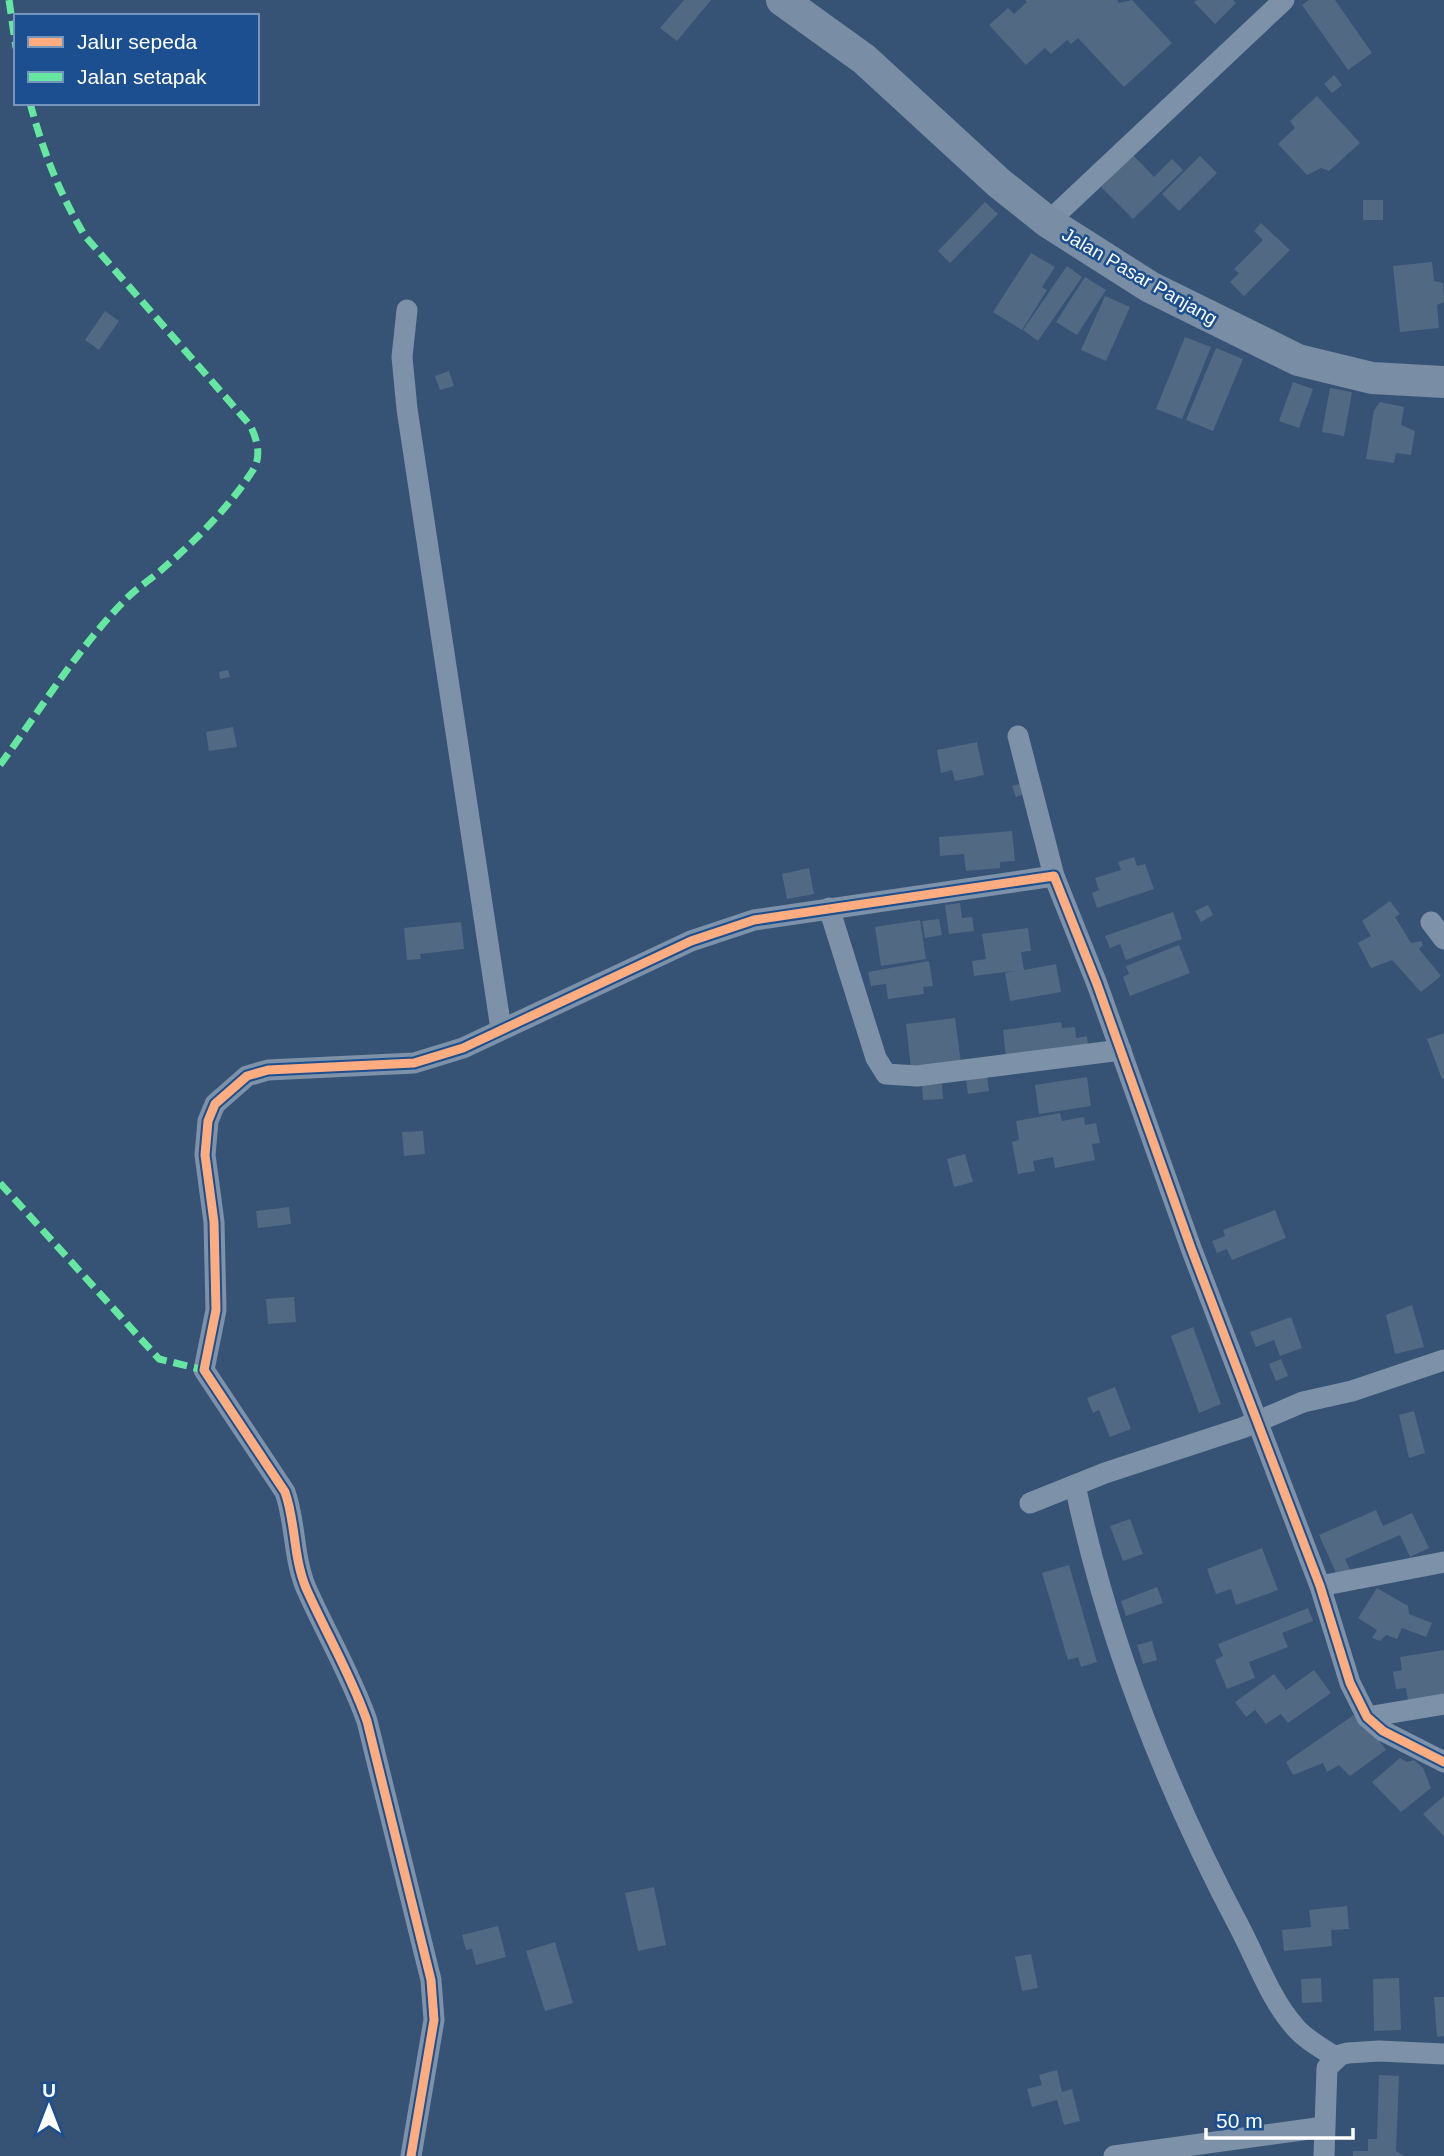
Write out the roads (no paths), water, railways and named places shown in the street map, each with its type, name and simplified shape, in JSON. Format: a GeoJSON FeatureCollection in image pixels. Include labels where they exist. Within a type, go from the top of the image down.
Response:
{"type":"FeatureCollection","features":[{"type":"Feature","properties":{"kind":"main road","name":"Jalan Pasar Panjang"},"geometry":{"type":"LineString","coordinates":[[782,0],[864,59],[999,183],[1048,222],[1150,287],[1298,360],[1372,378],[1444,382]]}},
{"type":"Feature","properties":{"kind":"street"},"geometry":{"type":"LineString","coordinates":[[1048,222],[1284,0]]}},
{"type":"Feature","properties":{"kind":"street"},"geometry":{"type":"LineString","coordinates":[[407,310],[402,357],[407,409],[501,1029]]}},
{"type":"Feature","properties":{"kind":"street"},"geometry":{"type":"LineString","coordinates":[[1018,736],[1054,876],[1320,1586],[1350,1683],[1367,1717],[1383,1731],[1444,1762]]}},
{"type":"Feature","properties":{"kind":"street"},"geometry":{"type":"LineString","coordinates":[[411,2156],[434,2020],[426,1953],[367,1721],[354,1684],[306,1588],[298,1565],[292,1511],[285,1492],[204,1370],[216,1310],[214,1222],[205,1136],[215,1104],[247,1076],[295,1066],[414,1063],[463,1048],[691,941],[754,920],[1054,876]]}},
{"type":"Feature","properties":{"kind":"street"},"geometry":{"type":"LineString","coordinates":[[829,908],[876,1058],[886,1074],[917,1076],[1121,1050]]}},
{"type":"Feature","properties":{"kind":"street"},"geometry":{"type":"LineString","coordinates":[[1431,922],[1444,939]]}},
{"type":"Feature","properties":{"kind":"street"},"geometry":{"type":"LineString","coordinates":[[1030,1503],[1303,1402],[1353,1391],[1444,1360]]}},
{"type":"Feature","properties":{"kind":"street"},"geometry":{"type":"LineString","coordinates":[[1075,1485],[1112,1632],[1160,1765],[1216,1883],[1279,2003],[1295,2027],[1337,2058]]}},
{"type":"Feature","properties":{"kind":"street"},"geometry":{"type":"LineString","coordinates":[[1320,1586],[1444,1562]]}},
{"type":"Feature","properties":{"kind":"street"},"geometry":{"type":"LineString","coordinates":[[1367,1717],[1444,1704]]}},
{"type":"Feature","properties":{"kind":"street"},"geometry":{"type":"LineString","coordinates":[[1324,2156],[1327,2068],[1337,2058],[1348,2053],[1379,2051],[1444,2054]]}},
{"type":"Feature","properties":{"kind":"street"},"geometry":{"type":"LineString","coordinates":[[1114,2156],[1324,2127]]}}]}
